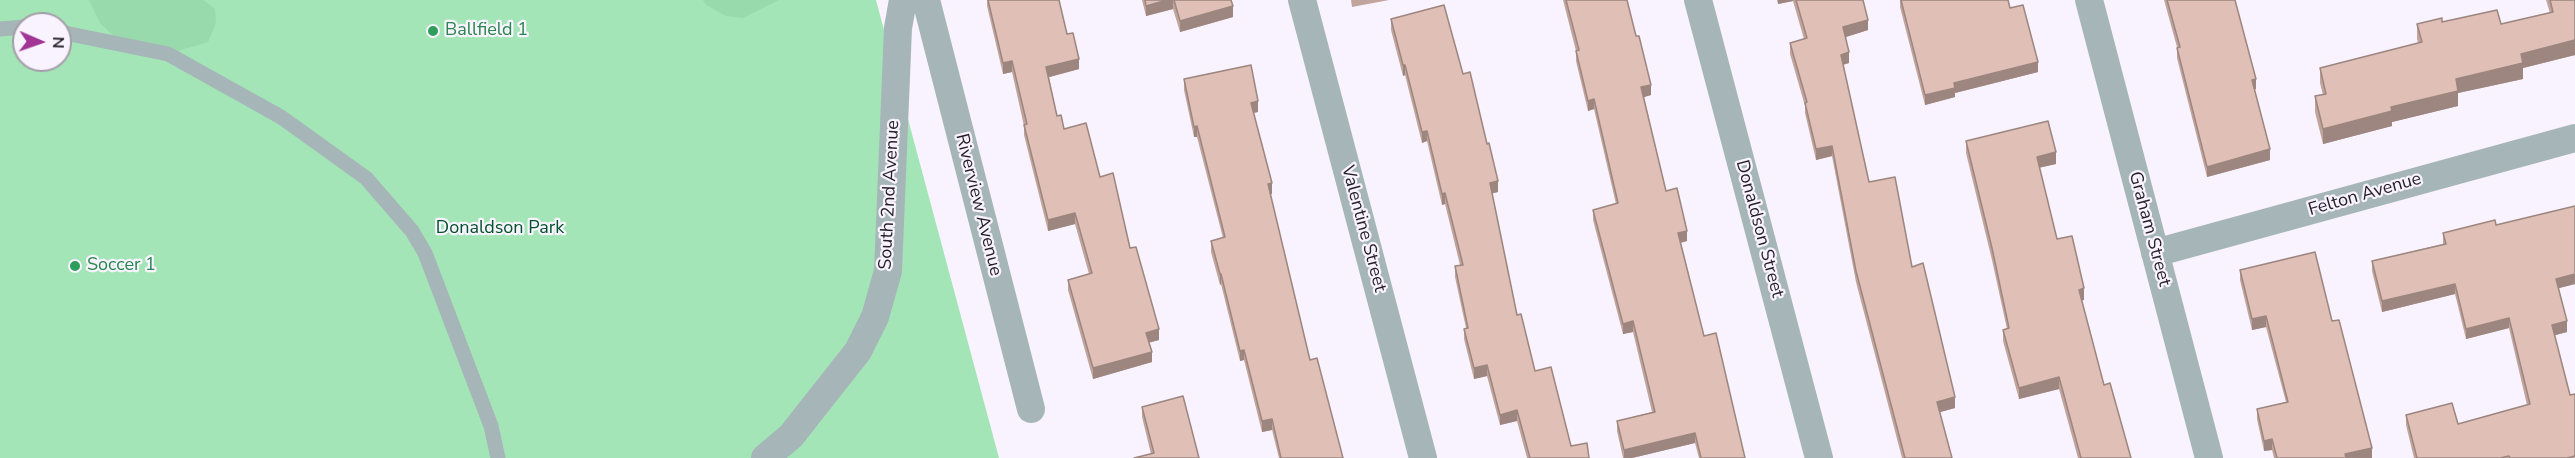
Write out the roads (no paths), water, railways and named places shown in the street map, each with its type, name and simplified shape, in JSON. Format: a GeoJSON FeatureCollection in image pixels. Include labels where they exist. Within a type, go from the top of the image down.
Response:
{"type":"FeatureCollection","features":[{"type":"Feature","properties":{"kind":"street","name":"South 2nd Avenue"},"geometry":{"type":"LineString","coordinates":[[765,458],[791,436],[858,351],[875,316],[888,271],[898,28],[903,0]]}},
{"type":"Feature","properties":{"kind":"street","name":"Riverview Avenue"},"geometry":{"type":"LineString","coordinates":[[926,0],[1031,409]]}},
{"type":"Feature","properties":{"kind":"street","name":"Valentine Street"},"geometry":{"type":"LineString","coordinates":[[1302,0],[1423,458]]}},
{"type":"Feature","properties":{"kind":"street","name":"Donaldson Street"},"geometry":{"type":"LineString","coordinates":[[1698,0],[1819,458]]}},
{"type":"Feature","properties":{"kind":"street","name":"Graham Street"},"geometry":{"type":"LineString","coordinates":[[2089,0],[2209,458]]}},
{"type":"Feature","properties":{"kind":"street","name":"Felton Avenue"},"geometry":{"type":"LineString","coordinates":[[2155,253],[2575,138]]}},
{"type":"Feature","properties":{"kind":"lane"},"geometry":{"type":"LineString","coordinates":[[72,34],[168,54],[281,117],[366,178],[412,231],[425,253],[491,426],[498,458]]}},
{"type":"Feature","properties":{"kind":"place","name":"Ballfield 1"},"geometry":{"type":"Point","coordinates":[433,31]}},
{"type":"Feature","properties":{"kind":"place","name":"Soccer 1"},"geometry":{"type":"Point","coordinates":[75,266]}},
{"type":"Feature","properties":{"kind":"park label","name":"Donaldson Park"},"geometry":{"type":"Point","coordinates":[500,229]}}]}
